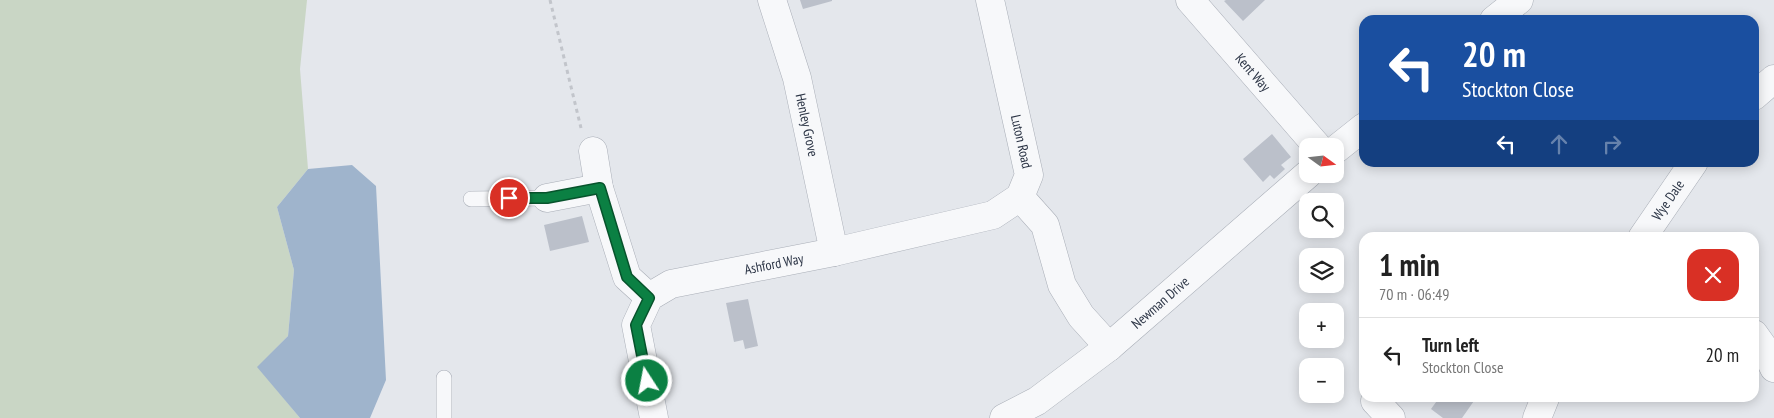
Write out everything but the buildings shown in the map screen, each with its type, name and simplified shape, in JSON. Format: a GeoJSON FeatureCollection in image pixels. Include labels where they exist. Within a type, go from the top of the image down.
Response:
{"type":"FeatureCollection","features":[{"type":"Feature","properties":{"kind":"street","name":"Henley Grove"},"geometry":{"type":"LineString","coordinates":[[772,0],[797,78],[834,252]]}},
{"type":"Feature","properties":{"kind":"street","name":"Luton Road"},"geometry":{"type":"LineString","coordinates":[[990,0],[1029,175],[1020,197]]}},
{"type":"Feature","properties":{"kind":"street","name":"Kent Way"},"geometry":{"type":"LineString","coordinates":[[1190,0],[1310,138]]}},
{"type":"Feature","properties":{"kind":"street"},"geometry":{"type":"LineString","coordinates":[[1500,15],[1519,0]]}},
{"type":"Feature","properties":{"kind":"street"},"geometry":{"type":"LineString","coordinates":[[1759,92],[1774,79]]}},
{"type":"Feature","properties":{"kind":"street"},"geometry":{"type":"LineString","coordinates":[[1344,143],[1359,131]]}},
{"type":"Feature","properties":{"kind":"street"},"geometry":{"type":"LineString","coordinates":[[593,151],[600,188],[627,277],[649,298],[636,325],[654,418]]}},
{"type":"Feature","properties":{"kind":"street","name":"Wye Dale"},"geometry":{"type":"LineString","coordinates":[[1654,232],[1691,167]]}},
{"type":"Feature","properties":{"kind":"street","name":"Newman Drive"},"geometry":{"type":"LineString","coordinates":[[1004,418],[1037,401],[1109,347],[1299,182]]}},
{"type":"Feature","properties":{"kind":"street"},"geometry":{"type":"LineString","coordinates":[[547,198],[600,188]]}},
{"type":"Feature","properties":{"kind":"street"},"geometry":{"type":"LineString","coordinates":[[1020,197],[1045,225],[1062,285],[1081,316],[1109,347]]}},
{"type":"Feature","properties":{"kind":"street","name":"Ashford Way"},"geometry":{"type":"LineString","coordinates":[[649,298],[672,284],[834,252],[993,215],[1020,197]]}},
{"type":"Feature","properties":{"kind":"street"},"geometry":{"type":"LineString","coordinates":[[1759,341],[1774,368]]}},
{"type":"Feature","properties":{"kind":"street"},"geometry":{"type":"LineString","coordinates":[[1537,418],[1544,402]]}},
{"type":"Feature","properties":{"kind":"lane"},"geometry":{"type":"LineString","coordinates":[[471,199],[547,198]]}},
{"type":"Feature","properties":{"kind":"lane"},"geometry":{"type":"LineString","coordinates":[[444,378],[444,418]]}},
{"type":"Feature","properties":{"kind":"path"},"geometry":{"type":"LineString","coordinates":[[550,0],[585,144],[593,151]]}},
{"type":"Feature","properties":{"kind":"green space"},"geometry":{"type":"Polygon","coordinates":[[[0,0],[307,0],[300,69],[308,169],[277,207],[294,270],[288,336],[258,367],[300,418],[0,418],[0,0]]]}},
{"type":"Feature","properties":{"kind":"water"},"geometry":{"type":"Polygon","coordinates":[[[352,165],[376,186],[386,380],[370,418],[300,418],[257,367],[288,336],[294,270],[277,207],[308,169],[352,165]]]}},
{"type":"Feature","properties":{"kind":"route"},"geometry":{"type":"LineString","coordinates":[[509,198],[547,198],[600,188],[627,277],[649,298],[636,325],[647,381]]}}]}
